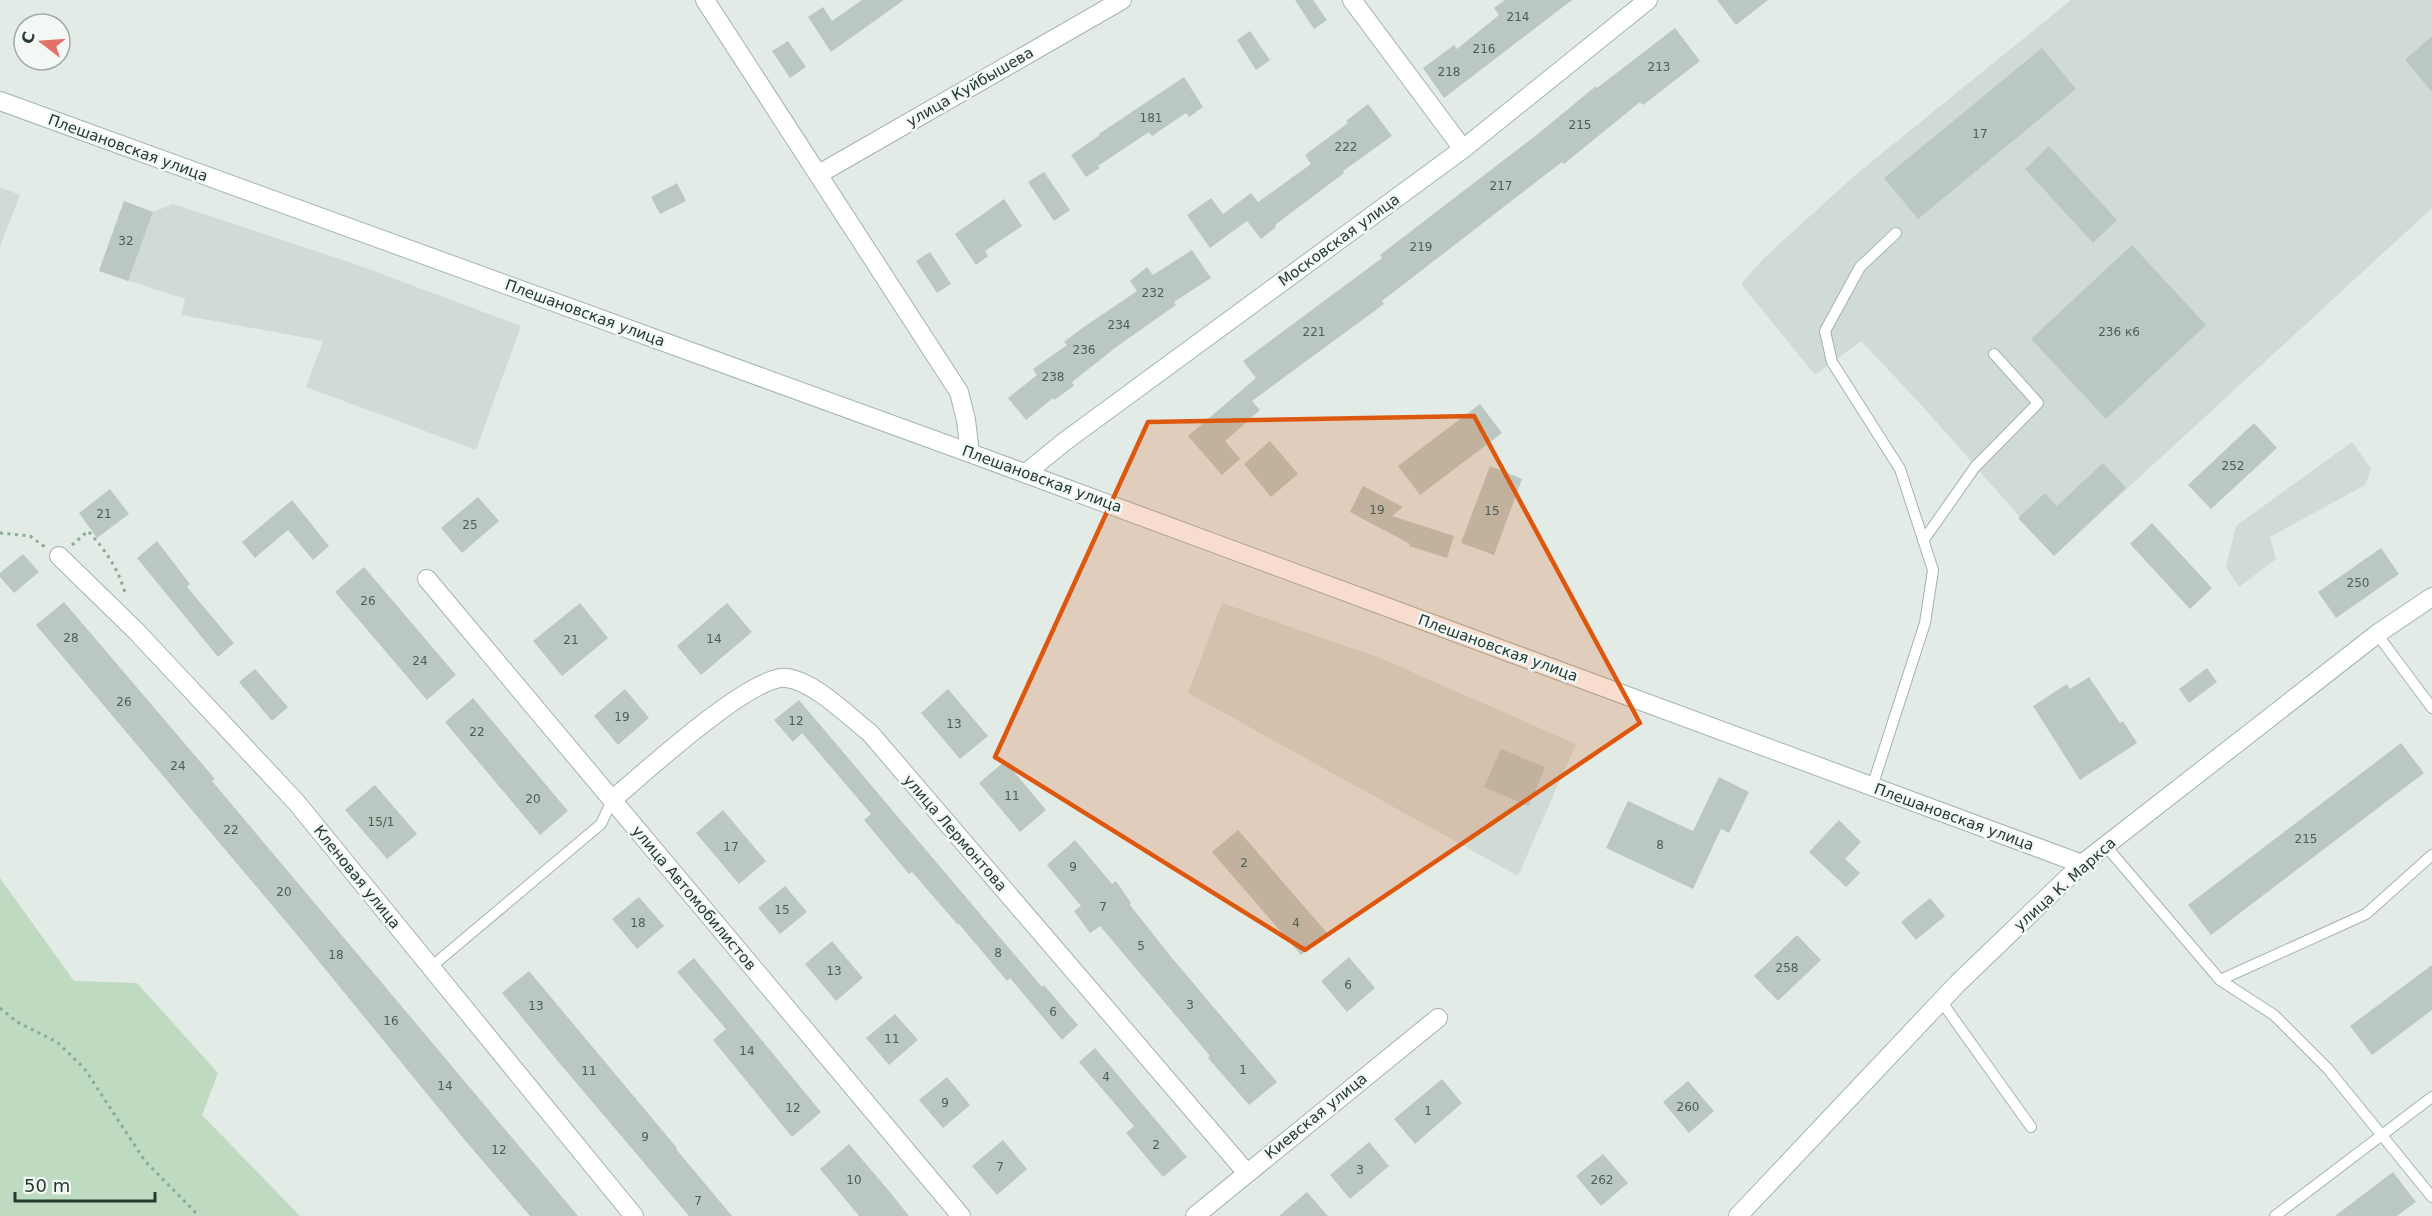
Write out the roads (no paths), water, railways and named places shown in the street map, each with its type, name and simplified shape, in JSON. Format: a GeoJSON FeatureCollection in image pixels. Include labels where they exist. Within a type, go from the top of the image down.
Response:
{"type":"FeatureCollection","features":[{"type":"Feature","properties":{"kind":"street"},"geometry":{"type":"LineString","coordinates":[[705,0],[959,392],[966,420],[970,453]]}},
{"type":"Feature","properties":{"kind":"street","name":"улица Куйбышева"},"geometry":{"type":"LineString","coordinates":[[819,174],[1122,0]]}},
{"type":"Feature","properties":{"kind":"street"},"geometry":{"type":"LineString","coordinates":[[1352,0],[1463,148]]}},
{"type":"Feature","properties":{"kind":"street","name":"Московская улица"},"geometry":{"type":"LineString","coordinates":[[1026,473],[1074,435],[1463,148],[1648,0]]}},
{"type":"Feature","properties":{"kind":"street","name":"Плешановская улица"},"geometry":{"type":"LineString","coordinates":[[0,101],[1026,473],[2082,864]]}},
{"type":"Feature","properties":{"kind":"street","name":"Кленовая улица"},"geometry":{"type":"LineString","coordinates":[[59,556],[136,631],[296,802],[634,1216]]}},
{"type":"Feature","properties":{"kind":"street","name":"улица Автомобилистов"},"geometry":{"type":"LineString","coordinates":[[427,579],[961,1216]]}},
{"type":"Feature","properties":{"kind":"street","name":"улица К. Маркса"},"geometry":{"type":"LineString","coordinates":[[1738,1216],[1941,1001],[2082,864],[2378,634],[2432,597]]}},
{"type":"Feature","properties":{"kind":"street","name":"улица Лермонтова"},"geometry":{"type":"LineString","coordinates":[[612,800],[724,707],[768,681],[785,677],[809,686],[870,733],[1246,1172]]}},
{"type":"Feature","properties":{"kind":"street","name":"Киевская улица"},"geometry":{"type":"LineString","coordinates":[[1195,1216],[1246,1172],[1438,1018]]}},
{"type":"Feature","properties":{"kind":"lane"},"geometry":{"type":"LineString","coordinates":[[1872,787],[1925,624],[1933,570],[1900,469],[1832,362],[1825,331],[1860,267],[1896,233]]}},
{"type":"Feature","properties":{"kind":"lane"},"geometry":{"type":"LineString","coordinates":[[1923,541],[1975,467],[2038,403],[1994,354]]}},
{"type":"Feature","properties":{"kind":"lane"},"geometry":{"type":"LineString","coordinates":[[2378,634],[2432,708]]}},
{"type":"Feature","properties":{"kind":"lane"},"geometry":{"type":"LineString","coordinates":[[431,967],[601,824],[612,800]]}},
{"type":"Feature","properties":{"kind":"lane"},"geometry":{"type":"LineString","coordinates":[[2105,845],[2220,980],[2274,1015],[2328,1069],[2432,1197]]}},
{"type":"Feature","properties":{"kind":"lane"},"geometry":{"type":"LineString","coordinates":[[2220,980],[2366,914],[2432,855]]}},
{"type":"Feature","properties":{"kind":"lane"},"geometry":{"type":"LineString","coordinates":[[1941,1001],[2031,1127]]}},
{"type":"Feature","properties":{"kind":"lane"},"geometry":{"type":"LineString","coordinates":[[2275,1216],[2432,1097]]}}]}
